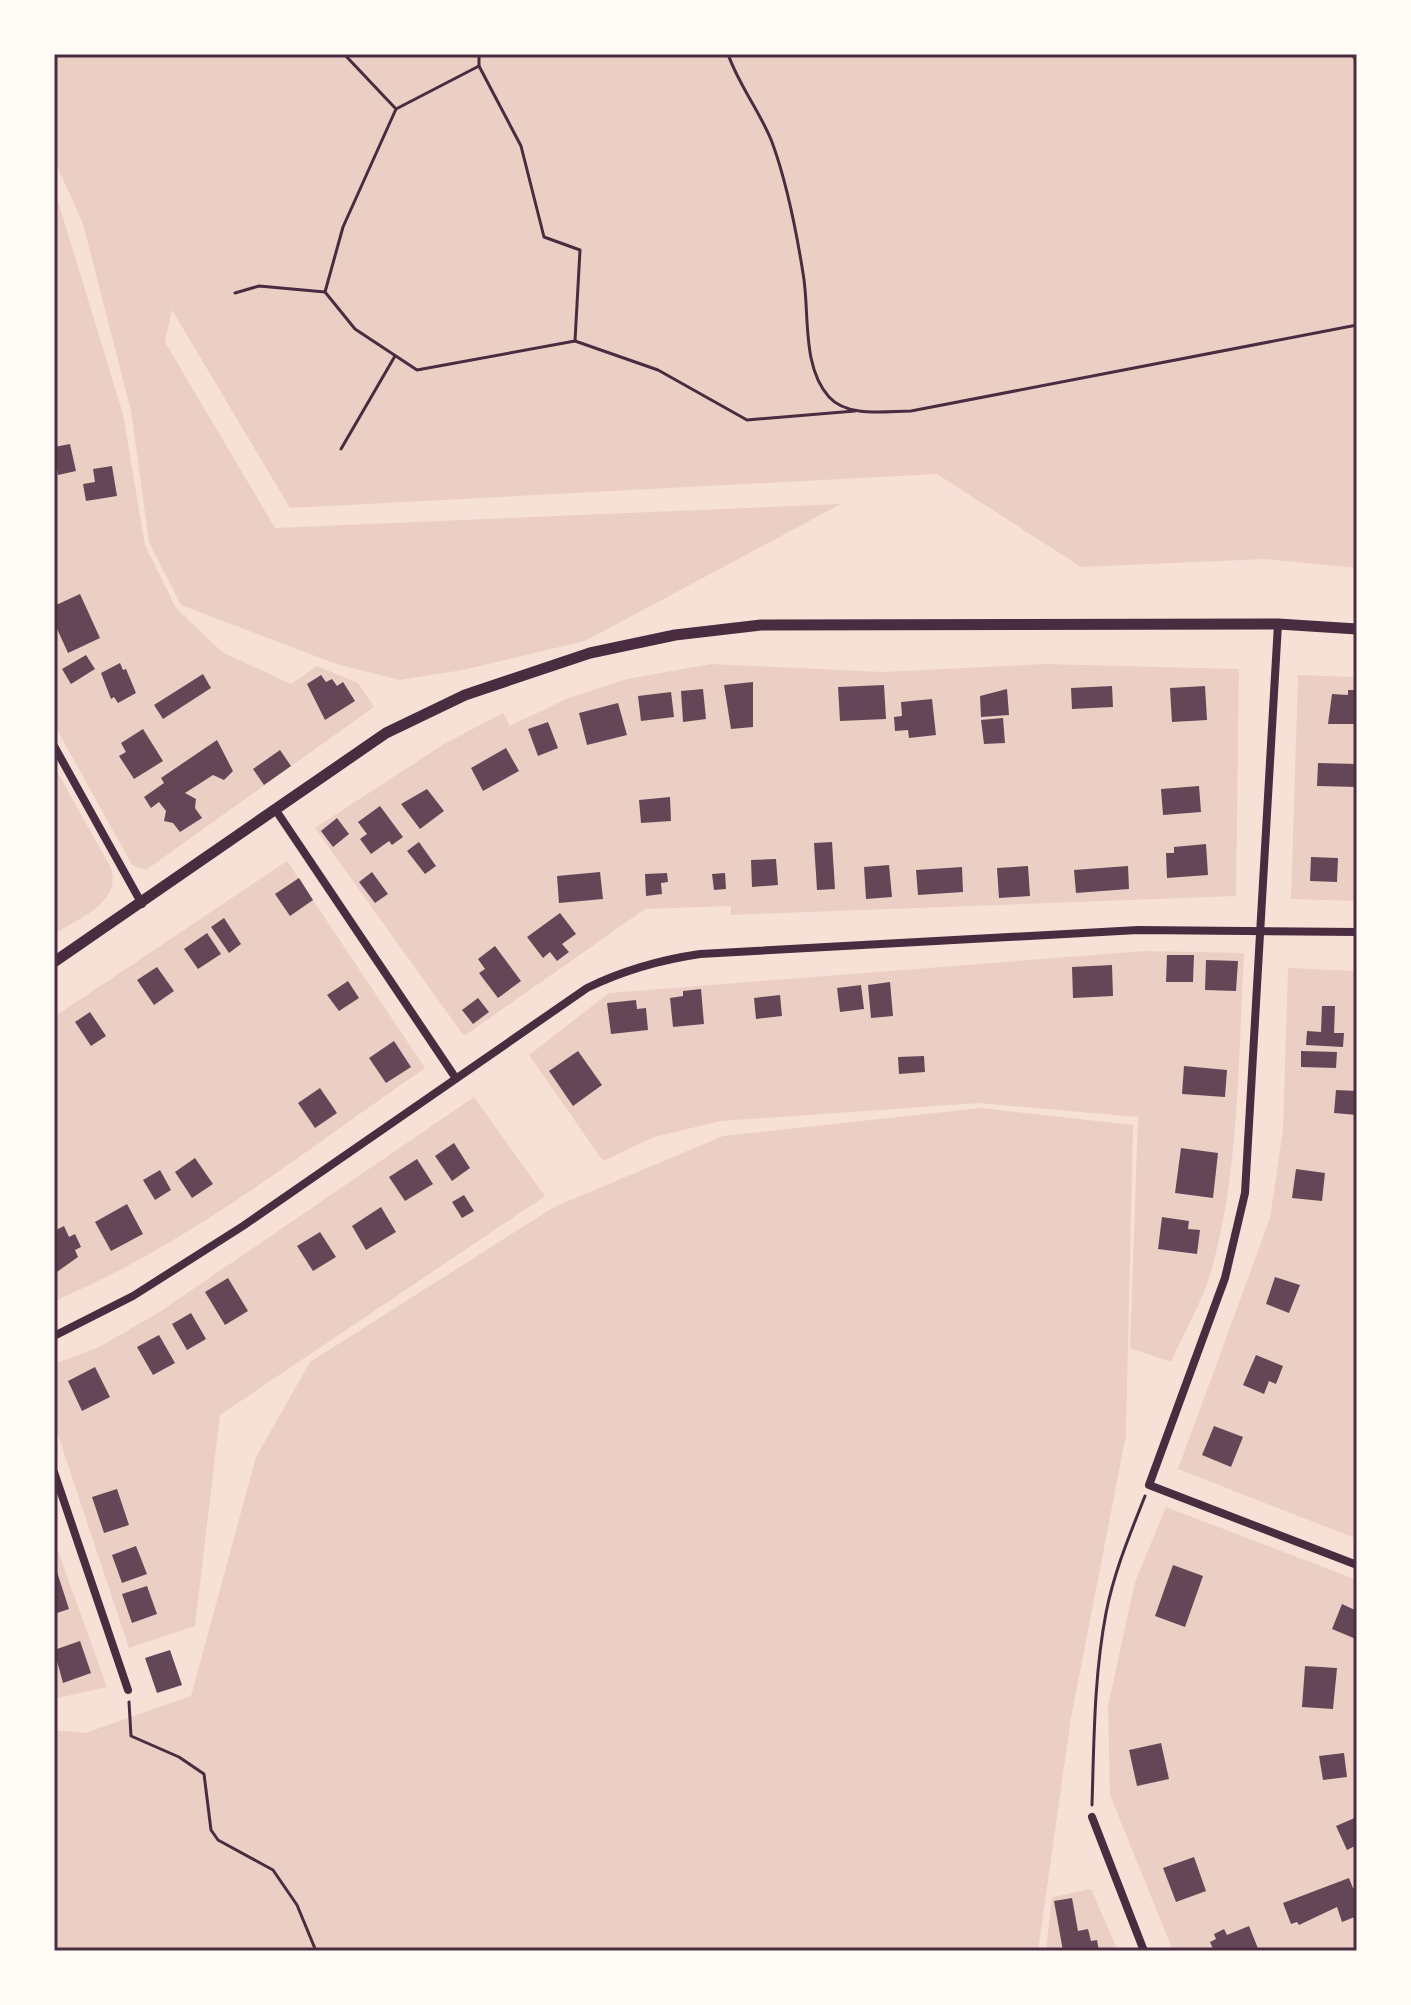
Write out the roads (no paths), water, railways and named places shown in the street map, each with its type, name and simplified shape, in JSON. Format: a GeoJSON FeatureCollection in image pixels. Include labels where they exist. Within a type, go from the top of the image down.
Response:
{"type":"FeatureCollection","features":[{"type":"Feature","properties":{"kind":"street"},"geometry":{"type":"LineString","coordinates":[[54,962],[386,733],[465,695],[547,665],[675,635],[805,623],[1278,624],[1357,629]]}},
{"type":"Feature","properties":{"kind":"street"},"geometry":{"type":"LineString","coordinates":[[1278,624],[1250,1132],[1238,1234],[1149,1485],[1357,1565]]}},
{"type":"Feature","properties":{"kind":"street"},"geometry":{"type":"LineString","coordinates":[[54,746],[142,904]]}},
{"type":"Feature","properties":{"kind":"street"},"geometry":{"type":"LineString","coordinates":[[275,809],[455,1077]]}},
{"type":"Feature","properties":{"kind":"street"},"geometry":{"type":"LineString","coordinates":[[54,1336],[133,1296],[243,1226],[587,988],[620,972],[660,960],[715,953],[1107,932],[1260,929],[1357,932]]}},
{"type":"Feature","properties":{"kind":"street"},"geometry":{"type":"LineString","coordinates":[[54,1472],[128,1690]]}},
{"type":"Feature","properties":{"kind":"street"},"geometry":{"type":"LineString","coordinates":[[1092,1817],[1144,1951]]}}]}
